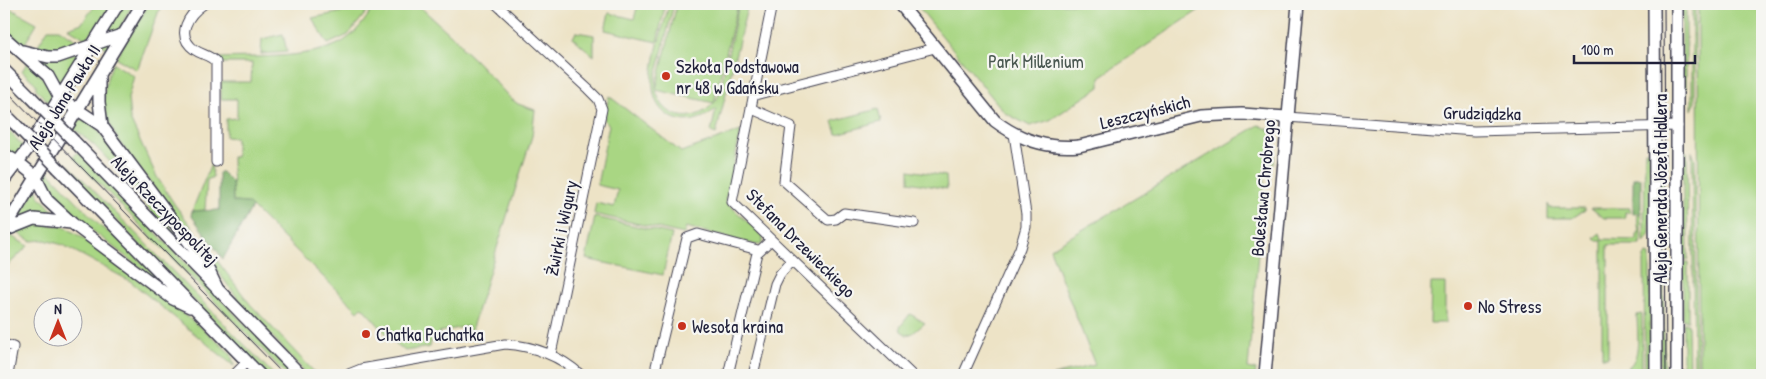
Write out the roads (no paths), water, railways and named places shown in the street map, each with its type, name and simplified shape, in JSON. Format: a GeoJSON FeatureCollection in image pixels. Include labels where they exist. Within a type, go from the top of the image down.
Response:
{"type":"FeatureCollection","features":[{"type":"Feature","properties":{"kind":"main road","name":"Aleja Jana Pawła II"},"geometry":{"type":"LineString","coordinates":[[4,180],[19,163],[118,4]]}},
{"type":"Feature","properties":{"kind":"main road","name":"Aleja Jana Pawła II"},"geometry":{"type":"LineString","coordinates":[[4,231],[35,176],[142,4]]}},
{"type":"Feature","properties":{"kind":"main road","name":"Leszczyńskich"},"geometry":{"type":"LineString","coordinates":[[900,4],[986,112],[1014,134],[1044,145],[1066,148],[1079,146],[1201,116],[1242,114],[1287,117]]}},
{"type":"Feature","properties":{"kind":"main road","name":"Bolesława Chrobrego"},"geometry":{"type":"LineString","coordinates":[[1265,375],[1298,4]]}},
{"type":"Feature","properties":{"kind":"main road","name":"Aleja Generała Józefa Hallera"},"geometry":{"type":"LineString","coordinates":[[1654,4],[1656,375]]}},
{"type":"Feature","properties":{"kind":"main road","name":"Aleja Generała Józefa Hallera"},"geometry":{"type":"LineString","coordinates":[[1677,375],[1678,4]]}},
{"type":"Feature","properties":{"kind":"main road","name":"Aleja Jana Pawła II"},"geometry":{"type":"LineString","coordinates":[[93,45],[124,34]]}},
{"type":"Feature","properties":{"kind":"main road"},"geometry":{"type":"LineString","coordinates":[[4,37],[48,76],[60,98],[76,111],[89,116],[102,126],[206,265],[218,290]]}},
{"type":"Feature","properties":{"kind":"main road"},"geometry":{"type":"LineString","coordinates":[[22,51],[48,57],[58,57],[93,45]]}},
{"type":"Feature","properties":{"kind":"main road","name":"Aleja Rzeczypospolitej"},"geometry":{"type":"LineString","coordinates":[[4,70],[301,375]]}},
{"type":"Feature","properties":{"kind":"main road"},"geometry":{"type":"LineString","coordinates":[[99,75],[99,102],[102,126]]}},
{"type":"Feature","properties":{"kind":"main road"},"geometry":{"type":"LineString","coordinates":[[4,113],[260,375]]}},
{"type":"Feature","properties":{"kind":"main road"},"geometry":{"type":"LineString","coordinates":[[4,154],[35,176],[47,200],[73,224],[174,300],[198,312]]}},
{"type":"Feature","properties":{"kind":"main road"},"geometry":{"type":"LineString","coordinates":[[4,231],[34,219],[56,220],[73,224]]}},
{"type":"Feature","properties":{"kind":"street"},"geometry":{"type":"LineString","coordinates":[[204,4],[191,14],[185,31],[188,42],[193,48],[216,62],[216,162]]}},
{"type":"Feature","properties":{"kind":"street","name":"Żwirki i Wigury"},"geometry":{"type":"LineString","coordinates":[[496,4],[588,89],[598,99],[602,109],[551,354]]}},
{"type":"Feature","properties":{"kind":"street","name":"Stefana Drzewieckiego"},"geometry":{"type":"LineString","coordinates":[[772,4],[755,96],[732,202],[912,375]]}},
{"type":"Feature","properties":{"kind":"street"},"geometry":{"type":"LineString","coordinates":[[755,96],[935,48]]}},
{"type":"Feature","properties":{"kind":"street","name":"Stefana Drzewieckiego"},"geometry":{"type":"LineString","coordinates":[[752,109],[792,126],[784,181],[828,220],[836,219],[844,213],[914,223]]}},
{"type":"Feature","properties":{"kind":"street","name":"Grudziądzka"},"geometry":{"type":"LineString","coordinates":[[1287,117],[1474,130],[1678,126]]}},
{"type":"Feature","properties":{"kind":"street"},"geometry":{"type":"LineString","coordinates":[[963,375],[1020,248],[1026,228],[1014,134]]}},
{"type":"Feature","properties":{"kind":"street"},"geometry":{"type":"LineString","coordinates":[[658,375],[656,366],[687,238],[698,234],[758,250]]}},
{"type":"Feature","properties":{"kind":"street"},"geometry":{"type":"LineString","coordinates":[[728,375],[758,250],[771,240]]}},
{"type":"Feature","properties":{"kind":"street"},"geometry":{"type":"LineString","coordinates":[[753,375],[775,284],[780,274],[792,260]]}},
{"type":"Feature","properties":{"kind":"street"},"geometry":{"type":"LineString","coordinates":[[4,344],[13,347],[8,375]]}},
{"type":"Feature","properties":{"kind":"street"},"geometry":{"type":"LineString","coordinates":[[346,375],[361,369],[497,345],[519,345],[551,354],[581,375]]}},
{"type":"Feature","properties":{"kind":"street"},"geometry":{"type":"LineString","coordinates":[[234,375],[247,362]]}},
{"type":"Feature","properties":{"kind":"tram line"},"geometry":{"type":"LineString","coordinates":[[1664,4],[1666,375]]}},
{"type":"Feature","properties":{"kind":"tram line"},"geometry":{"type":"LineString","coordinates":[[4,88],[284,375]]}},
{"type":"Feature","properties":{"kind":"place","name":"Szkoła Podstawowa nr 48 w Gdańsku"},"geometry":{"type":"Point","coordinates":[666,76]}},
{"type":"Feature","properties":{"kind":"place","name":"No Stress"},"geometry":{"type":"Point","coordinates":[1468,306]}},
{"type":"Feature","properties":{"kind":"place","name":"Wesoła kraina"},"geometry":{"type":"Point","coordinates":[682,326]}},
{"type":"Feature","properties":{"kind":"place","name":"Chatka Puchatka"},"geometry":{"type":"Point","coordinates":[366,334]}},
{"type":"Feature","properties":{"kind":"park label","name":"Park Millenium"},"geometry":{"type":"Point","coordinates":[1036,61]}}]}
